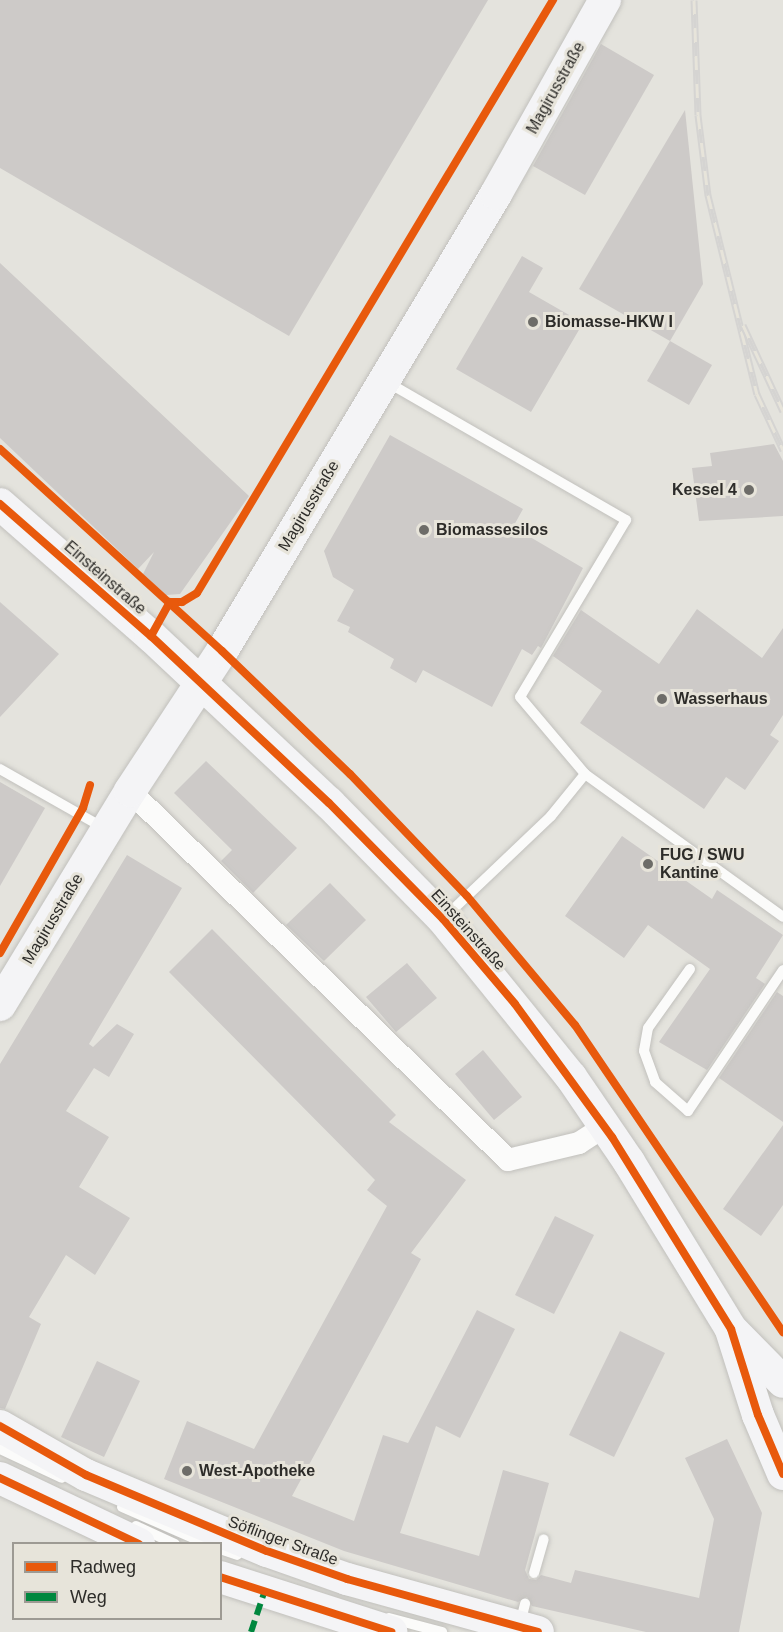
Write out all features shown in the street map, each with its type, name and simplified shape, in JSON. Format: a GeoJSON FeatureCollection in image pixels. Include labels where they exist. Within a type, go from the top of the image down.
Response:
{"type":"FeatureCollection","features":[{"type":"Feature","properties":{"kind":"street","name":"Magirusstraße"},"geometry":{"type":"LineString","coordinates":[[0,1005],[130,791],[201,683],[384,381],[605,0]]}},
{"type":"Feature","properties":{"kind":"street","name":"Einsteinstraße"},"geometry":{"type":"LineString","coordinates":[[0,504],[201,683],[329,803],[443,919],[542,1039],[605,1126],[731,1329],[783,1383]]}},
{"type":"Feature","properties":{"kind":"street"},"geometry":{"type":"LineString","coordinates":[[130,791],[508,1160],[579,1143],[605,1126]]}},
{"type":"Feature","properties":{"kind":"street","name":"Einsteinstraße"},"geometry":{"type":"LineString","coordinates":[[731,1329],[751,1395],[783,1474]]}},
{"type":"Feature","properties":{"kind":"street","name":"Söflinger Straße"},"geometry":{"type":"LineString","coordinates":[[0,1426],[86,1475],[225,1535],[347,1578],[528,1621]]}},
{"type":"Feature","properties":{"kind":"street"},"geometry":{"type":"LineString","coordinates":[[0,1478],[136,1542]]}},
{"type":"Feature","properties":{"kind":"street"},"geometry":{"type":"LineString","coordinates":[[234,1572],[393,1619]]}},
{"type":"Feature","properties":{"kind":"lane"},"geometry":{"type":"LineString","coordinates":[[384,381],[626,520],[520,697],[585,774],[783,917]]}},
{"type":"Feature","properties":{"kind":"lane"},"geometry":{"type":"LineString","coordinates":[[0,769],[107,830]]}},
{"type":"Feature","properties":{"kind":"lane"},"geometry":{"type":"LineString","coordinates":[[443,919],[551,816],[585,774]]}},
{"type":"Feature","properties":{"kind":"lane"},"geometry":{"type":"LineString","coordinates":[[690,969],[648,1028],[644,1051],[656,1082],[688,1111],[783,970]]}},
{"type":"Feature","properties":{"kind":"lane"},"geometry":{"type":"LineString","coordinates":[[0,1449],[75,1485]]}},
{"type":"Feature","properties":{"kind":"lane"},"geometry":{"type":"LineString","coordinates":[[0,1462],[53,1488]]}},
{"type":"Feature","properties":{"kind":"lane"},"geometry":{"type":"LineString","coordinates":[[113,1503],[202,1542]]}},
{"type":"Feature","properties":{"kind":"lane"},"geometry":{"type":"LineString","coordinates":[[111,1515],[171,1542]]}},
{"type":"Feature","properties":{"kind":"lane"},"geometry":{"type":"LineString","coordinates":[[534,1573],[544,1539]]}},
{"type":"Feature","properties":{"kind":"lane"},"geometry":{"type":"LineString","coordinates":[[222,1550],[250,1560]]}},
{"type":"Feature","properties":{"kind":"lane"},"geometry":{"type":"LineString","coordinates":[[234,1572],[441,1632]]}},
{"type":"Feature","properties":{"kind":"lane"},"geometry":{"type":"LineString","coordinates":[[393,1619],[452,1623]]}},
{"type":"Feature","properties":{"kind":"building"},"geometry":{"type":"Polygon","coordinates":[[[0,0],[488,0],[289,336],[0,168],[0,0]]]}},
{"type":"Feature","properties":{"kind":"building"},"geometry":{"type":"Polygon","coordinates":[[[601,44],[654,75],[585,195],[533,166],[601,44]]]}},
{"type":"Feature","properties":{"kind":"building"},"geometry":{"type":"Polygon","coordinates":[[[685,110],[703,284],[670,341],[579,289],[685,110]]]}},
{"type":"Feature","properties":{"kind":"building"},"geometry":{"type":"Polygon","coordinates":[[[522,256],[543,268],[529,292],[583,323],[531,412],[456,369],[522,256]]]}},
{"type":"Feature","properties":{"kind":"building"},"geometry":{"type":"Polygon","coordinates":[[[0,263],[249,496],[180,594],[166,595],[143,574],[154,552],[138,569],[0,438],[0,263]]]}},
{"type":"Feature","properties":{"kind":"building"},"geometry":{"type":"Polygon","coordinates":[[[670,341],[712,365],[689,405],[647,381],[670,341]]]}},
{"type":"Feature","properties":{"kind":"building"},"geometry":{"type":"Polygon","coordinates":[[[390,435],[523,509],[513,527],[583,568],[541,648],[538,646],[532,655],[522,649],[492,707],[423,670],[416,683],[390,668],[394,659],[348,632],[350,627],[337,621],[354,590],[333,577],[324,551],[390,435]]]}},
{"type":"Feature","properties":{"kind":"building","name":"Kessel 4"},"geometry":{"type":"Polygon","coordinates":[[[774,444],[783,461],[783,516],[699,521],[692,468],[712,466],[710,453],[774,444]]]}},
{"type":"Feature","properties":{"kind":"building"},"geometry":{"type":"Polygon","coordinates":[[[0,602],[59,654],[0,717],[0,602]]]}},
{"type":"Feature","properties":{"kind":"building"},"geometry":{"type":"Polygon","coordinates":[[[697,609],[762,658],[783,628],[783,715],[770,735],[779,741],[745,790],[726,777],[704,809],[580,723],[602,691],[553,656],[581,610],[659,664],[697,609]]]}},
{"type":"Feature","properties":{"kind":"building"},"geometry":{"type":"Polygon","coordinates":[[[206,761],[297,848],[253,893],[221,861],[232,850],[174,793],[206,761]]]}},
{"type":"Feature","properties":{"kind":"building"},"geometry":{"type":"Polygon","coordinates":[[[0,782],[45,808],[0,886],[0,782]]]}},
{"type":"Feature","properties":{"kind":"building"},"geometry":{"type":"Polygon","coordinates":[[[622,836],[712,899],[717,890],[783,935],[756,978],[765,984],[707,1070],[659,1042],[710,969],[648,925],[624,958],[565,916],[622,836]]]}},
{"type":"Feature","properties":{"kind":"building"},"geometry":{"type":"Polygon","coordinates":[[[127,855],[182,888],[89,1044],[93,1047],[117,1024],[134,1034],[109,1077],[94,1068],[66,1111],[109,1137],[79,1187],[130,1218],[95,1275],[66,1255],[29,1317],[41,1324],[5,1409],[0,1408],[0,1064],[127,855]]]}},
{"type":"Feature","properties":{"kind":"building"},"geometry":{"type":"Polygon","coordinates":[[[330,883],[366,920],[324,961],[286,925],[330,883]]]}},
{"type":"Feature","properties":{"kind":"building"},"geometry":{"type":"Polygon","coordinates":[[[212,929],[396,1115],[389,1122],[466,1180],[411,1253],[421,1259],[292,1496],[354,1521],[383,1435],[408,1443],[477,1310],[515,1329],[460,1438],[436,1426],[400,1533],[479,1556],[503,1470],[549,1483],[525,1570],[529,1579],[536,1580],[541,1575],[571,1583],[575,1570],[699,1598],[714,1519],[685,1458],[727,1439],[762,1513],[739,1632],[646,1632],[532,1606],[527,1597],[518,1602],[344,1551],[164,1479],[187,1421],[254,1449],[387,1206],[367,1190],[375,1180],[169,972],[212,929]]]}},
{"type":"Feature","properties":{"kind":"building"},"geometry":{"type":"Polygon","coordinates":[[[407,963],[437,998],[396,1032],[366,997],[407,963]]]}},
{"type":"Feature","properties":{"kind":"building"},"geometry":{"type":"Polygon","coordinates":[[[777,992],[783,996],[783,1122],[719,1078],[777,992]]]}},
{"type":"Feature","properties":{"kind":"building"},"geometry":{"type":"Polygon","coordinates":[[[483,1050],[522,1097],[494,1120],[455,1074],[483,1050]]]}},
{"type":"Feature","properties":{"kind":"building"},"geometry":{"type":"Polygon","coordinates":[[[783,1125],[783,1205],[761,1236],[723,1209],[783,1125]]]}},
{"type":"Feature","properties":{"kind":"building"},"geometry":{"type":"Polygon","coordinates":[[[555,1216],[594,1235],[554,1314],[515,1295],[555,1216]]]}},
{"type":"Feature","properties":{"kind":"building"},"geometry":{"type":"Polygon","coordinates":[[[620,1331],[665,1353],[614,1457],[569,1435],[620,1331]]]}},
{"type":"Feature","properties":{"kind":"building"},"geometry":{"type":"Polygon","coordinates":[[[97,1361],[140,1381],[104,1457],[61,1437],[97,1361]]]}},
{"type":"Feature","properties":{"kind":"railway"},"geometry":{"type":"LineString","coordinates":[[694,0],[698,115],[708,195],[757,394],[783,450]]}},
{"type":"Feature","properties":{"kind":"railway"},"geometry":{"type":"LineString","coordinates":[[743,325],[783,411]]}},
{"type":"Feature","properties":{"kind":"marked path"},"geometry":{"type":"LineString","coordinates":[[251,1632],[264,1593]]}},
{"type":"Feature","properties":{"kind":"cycle path"},"geometry":{"type":"LineString","coordinates":[[151,636],[170,602],[182,602],[197,593],[553,0]]}},
{"type":"Feature","properties":{"kind":"cycle path"},"geometry":{"type":"LineString","coordinates":[[0,449],[222,651],[350,774],[467,896],[575,1025],[783,1332]]}},
{"type":"Feature","properties":{"kind":"cycle path"},"geometry":{"type":"LineString","coordinates":[[0,504],[151,636],[329,803],[443,919],[515,1004],[612,1137],[731,1329],[758,1415],[783,1474]]}},
{"type":"Feature","properties":{"kind":"cycle path"},"geometry":{"type":"LineString","coordinates":[[0,953],[83,808],[90,785]]}},
{"type":"Feature","properties":{"kind":"cycle path"},"geometry":{"type":"LineString","coordinates":[[0,1426],[86,1475],[267,1551],[347,1579],[538,1632]]}},
{"type":"Feature","properties":{"kind":"cycle path"},"geometry":{"type":"LineString","coordinates":[[0,1478],[135,1542]]}},
{"type":"Feature","properties":{"kind":"cycle path"},"geometry":{"type":"LineString","coordinates":[[222,1578],[391,1632]]}},
{"type":"Feature","properties":{"kind":"place","name":"Biomasse-HKW I"},"geometry":{"type":"Point","coordinates":[533,322]}},
{"type":"Feature","properties":{"kind":"place","name":"Kessel 4"},"geometry":{"type":"Point","coordinates":[749,490]}},
{"type":"Feature","properties":{"kind":"place","name":"Biomassesilos"},"geometry":{"type":"Point","coordinates":[424,530]}},
{"type":"Feature","properties":{"kind":"place","name":"Wasserhaus"},"geometry":{"type":"Point","coordinates":[662,699]}},
{"type":"Feature","properties":{"kind":"place","name":"FUG / SWU Kantine"},"geometry":{"type":"Point","coordinates":[648,864]}},
{"type":"Feature","properties":{"kind":"place","name":"West-Apotheke"},"geometry":{"type":"Point","coordinates":[187,1471]}}]}
